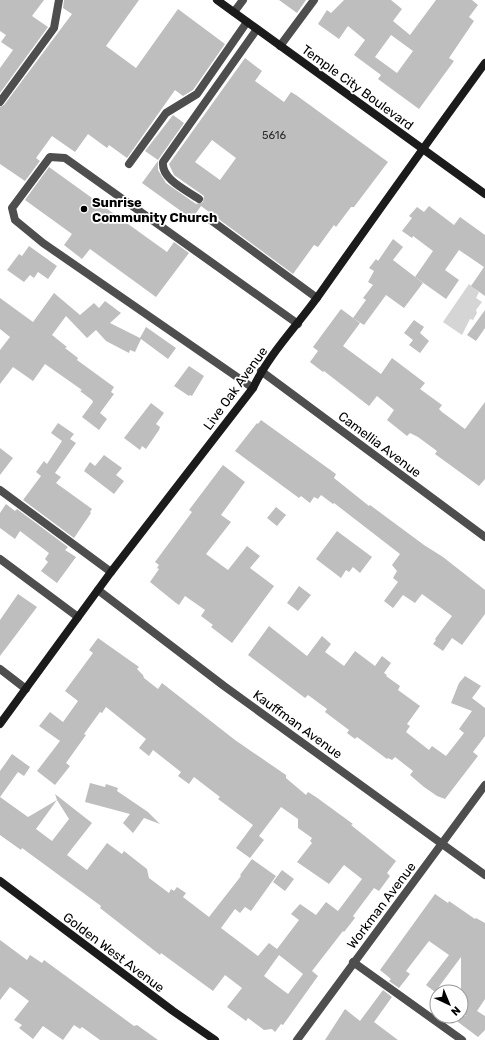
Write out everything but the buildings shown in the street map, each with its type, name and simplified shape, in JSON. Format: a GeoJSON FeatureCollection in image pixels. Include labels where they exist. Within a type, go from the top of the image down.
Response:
{"type":"FeatureCollection","features":[{"type":"Feature","properties":{"kind":"street"},"geometry":{"type":"LineString","coordinates":[[0,102],[54,28],[60,0]]}},
{"type":"Feature","properties":{"kind":"street","name":"Temple City Boulevard"},"geometry":{"type":"LineString","coordinates":[[217,0],[485,194]]}},
{"type":"Feature","properties":{"kind":"street"},"geometry":{"type":"LineString","coordinates":[[234,12],[242,0]]}},
{"type":"Feature","properties":{"kind":"street"},"geometry":{"type":"LineString","coordinates":[[280,46],[314,0]]}},
{"type":"Feature","properties":{"kind":"street"},"geometry":{"type":"LineString","coordinates":[[129,164],[166,113],[197,94],[247,22]]}},
{"type":"Feature","properties":{"kind":"street"},"geometry":{"type":"LineString","coordinates":[[199,199],[173,181],[165,173],[162,168],[163,162],[257,29]]}},
{"type":"Feature","properties":{"kind":"street","name":"Live Oak Avenue"},"geometry":{"type":"LineString","coordinates":[[0,724],[111,572],[253,388],[261,370],[317,298],[422,148],[485,63]]}},
{"type":"Feature","properties":{"kind":"street"},"geometry":{"type":"LineString","coordinates":[[253,388],[43,243],[15,220],[12,208],[50,157],[65,158],[298,324]]}},
{"type":"Feature","properties":{"kind":"street"},"geometry":{"type":"LineString","coordinates":[[208,218],[317,298]]}},
{"type":"Feature","properties":{"kind":"street","name":"Camellia Avenue"},"geometry":{"type":"LineString","coordinates":[[261,370],[485,537]]}},
{"type":"Feature","properties":{"kind":"street"},"geometry":{"type":"LineString","coordinates":[[0,490],[111,572]]}},
{"type":"Feature","properties":{"kind":"street"},"geometry":{"type":"LineString","coordinates":[[0,560],[78,617]]}},
{"type":"Feature","properties":{"kind":"street","name":"Kauffman Avenue"},"geometry":{"type":"LineString","coordinates":[[98,590],[224,686],[485,875]]}},
{"type":"Feature","properties":{"kind":"street"},"geometry":{"type":"LineString","coordinates":[[0,669],[26,689]]}},
{"type":"Feature","properties":{"kind":"street","name":"Workman Avenue"},"geometry":{"type":"LineString","coordinates":[[297,1040],[353,962],[485,785]]}},
{"type":"Feature","properties":{"kind":"street","name":"Golden West Avenue"},"geometry":{"type":"LineString","coordinates":[[0,881],[173,1011],[215,1040]]}},
{"type":"Feature","properties":{"kind":"street"},"geometry":{"type":"LineString","coordinates":[[353,962],[462,1040]]}},
{"type":"Feature","properties":{"kind":"shaded area"},"geometry":{"type":"Polygon","coordinates":[[[469,284],[479,292],[476,298],[482,302],[476,310],[477,313],[473,320],[470,319],[462,335],[443,322],[469,284]]]}},
{"type":"Feature","properties":{"kind":"place","name":"Sunrise Community Church"},"geometry":{"type":"Point","coordinates":[84,209]}}]}
